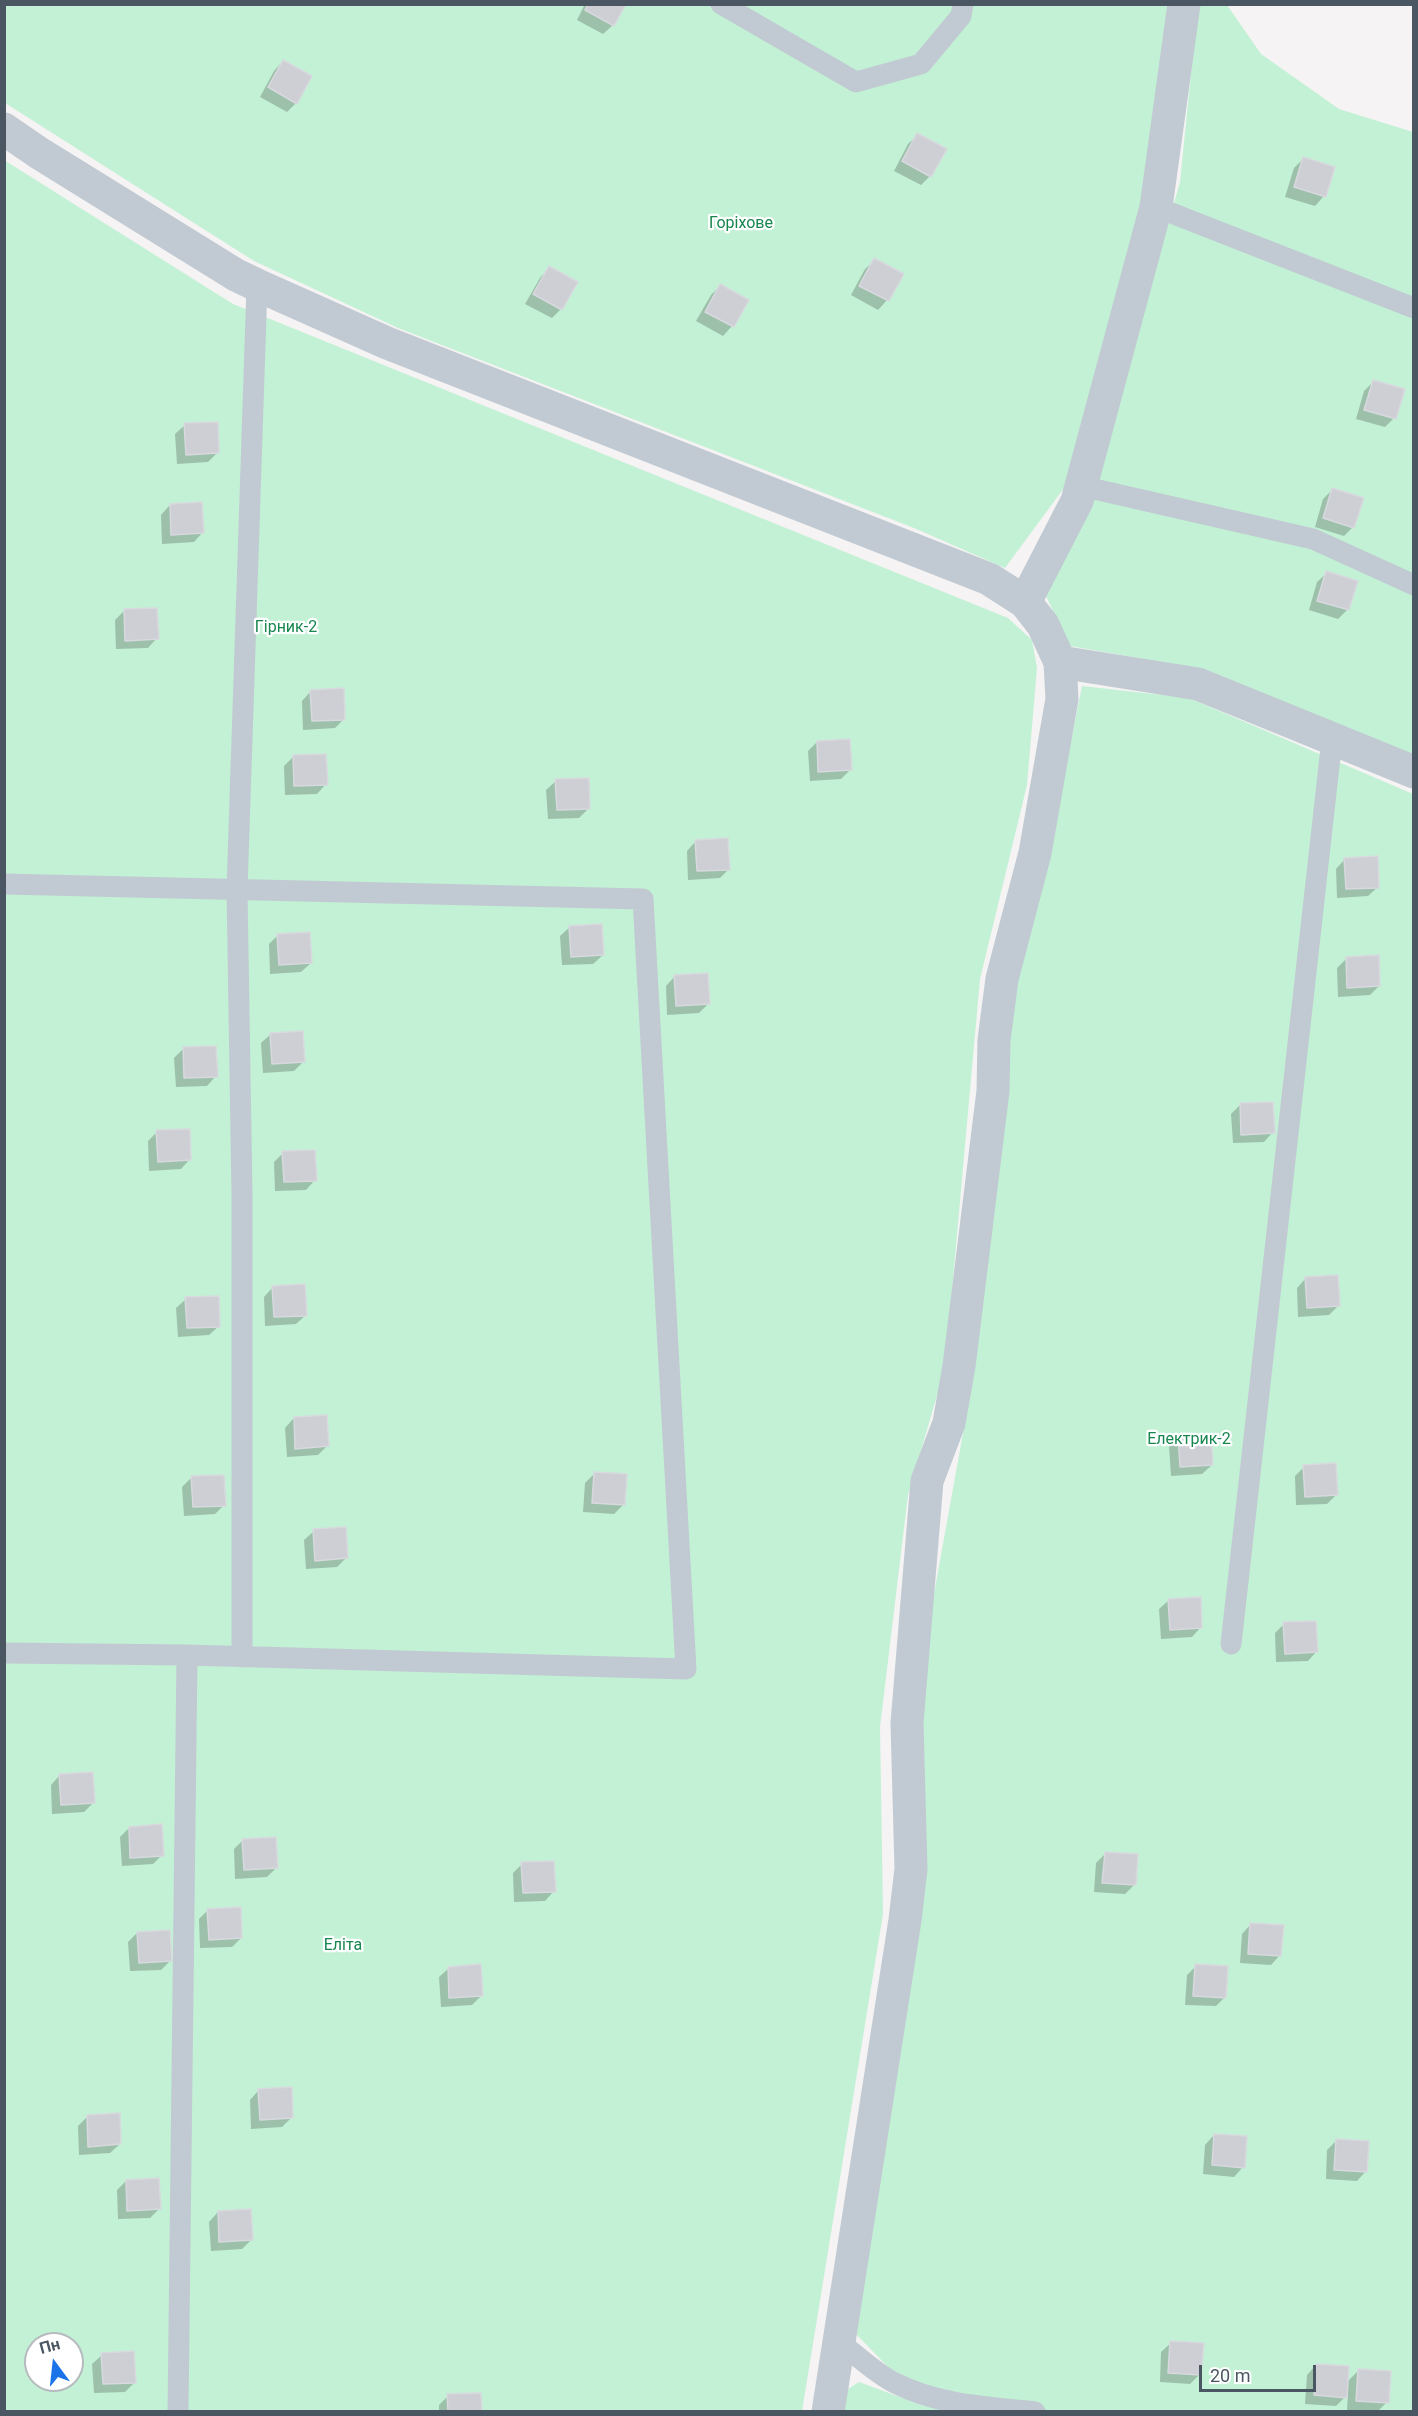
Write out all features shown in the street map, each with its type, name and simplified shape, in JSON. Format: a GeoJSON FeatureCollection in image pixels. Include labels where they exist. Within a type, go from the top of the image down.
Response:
{"type":"FeatureCollection","features":[{"type":"Feature","properties":{"kind":"street"},"geometry":{"type":"LineString","coordinates":[[1025,602],[1077,501],[1156,207],[1184,4]]}},
{"type":"Feature","properties":{"kind":"street"},"geometry":{"type":"LineString","coordinates":[[4,129],[216,263],[257,285],[387,343],[989,579],[1025,602],[1043,625],[1060,662],[1062,699],[1057,734],[1035,853],[1002,979],[994,1040],[993,1091],[959,1366],[949,1423],[927,1481],[907,1723],[911,1869],[828,2412]]}},
{"type":"Feature","properties":{"kind":"street"},"geometry":{"type":"LineString","coordinates":[[1060,662],[1198,684],[1413,772]]}},
{"type":"Feature","properties":{"kind":"lane"},"geometry":{"type":"LineString","coordinates":[[721,4],[856,82],[921,64],[961,16],[963,4]]}},
{"type":"Feature","properties":{"kind":"lane"},"geometry":{"type":"LineString","coordinates":[[1156,207],[1413,308]]}},
{"type":"Feature","properties":{"kind":"lane"},"geometry":{"type":"LineString","coordinates":[[242,1657],[242,1195],[237,890],[257,285]]}},
{"type":"Feature","properties":{"kind":"lane"},"geometry":{"type":"LineString","coordinates":[[1081,486],[1313,539],[1413,585]]}},
{"type":"Feature","properties":{"kind":"lane"},"geometry":{"type":"LineString","coordinates":[[1231,1644],[1332,739]]}},
{"type":"Feature","properties":{"kind":"lane"},"geometry":{"type":"LineString","coordinates":[[4,884],[643,899],[686,1669],[188,1655],[4,1653]]}},
{"type":"Feature","properties":{"kind":"lane"},"geometry":{"type":"LineString","coordinates":[[178,2412],[188,1655]]}},
{"type":"Feature","properties":{"kind":"lane"},"geometry":{"type":"LineString","coordinates":[[839,2342],[892,2382],[916,2393],[962,2404],[1035,2412]]}},
{"type":"Feature","properties":{"kind":"green space","name":"Горіхове"},"geometry":{"type":"Polygon","coordinates":[[[4,5],[1168,5],[1142,203],[1064,488],[1005,568],[914,528],[398,328],[254,261],[5,103],[4,5]]]}},
{"type":"Feature","properties":{"kind":"green space"},"geometry":{"type":"Polygon","coordinates":[[[1198,5],[1227,5],[1261,54],[1339,109],[1413,132],[1413,756],[1207,670],[1070,646],[1045,594],[1089,505],[1180,182],[1198,5]]]}},
{"type":"Feature","properties":{"kind":"green space"},"geometry":{"type":"Polygon","coordinates":[[[4,160],[233,304],[1008,618],[1032,640],[1037,668],[1027,785],[980,979],[945,1368],[908,1495],[880,1727],[883,1914],[802,2411],[5,2411],[4,160]]]}},
{"type":"Feature","properties":{"kind":"green space","name":"Електрик-2"},"geometry":{"type":"Polygon","coordinates":[[[1082,686],[1189,698],[1413,794],[1413,2411],[837,2412],[840,2394],[859,2382],[924,2406],[927,2388],[889,2368],[855,2333],[915,1722],[930,1616],[974,1372],[1015,991],[1046,867],[1082,686]]]}},
{"type":"Feature","properties":{"kind":"building"},"geometry":{"type":"Polygon","coordinates":[[[588,4],[626,4],[614,26],[585,10],[588,4]]]}},
{"type":"Feature","properties":{"kind":"building"},"geometry":{"type":"Polygon","coordinates":[[[283,60],[312,76],[297,104],[268,87],[283,60]]]}},
{"type":"Feature","properties":{"kind":"building"},"geometry":{"type":"Polygon","coordinates":[[[917,133],[947,149],[931,177],[902,161],[917,133]]]}},
{"type":"Feature","properties":{"kind":"building"},"geometry":{"type":"Polygon","coordinates":[[[1303,157],[1335,167],[1326,197],[1294,187],[1303,157]]]}},
{"type":"Feature","properties":{"kind":"building"},"geometry":{"type":"Polygon","coordinates":[[[874,258],[904,274],[889,301],[859,286],[874,258]]]}},
{"type":"Feature","properties":{"kind":"building"},"geometry":{"type":"Polygon","coordinates":[[[549,266],[578,282],[562,310],[533,294],[549,266]]]}},
{"type":"Feature","properties":{"kind":"building"},"geometry":{"type":"Polygon","coordinates":[[[720,284],[749,300],[734,327],[705,312],[720,284]]]}},
{"type":"Feature","properties":{"kind":"building"},"geometry":{"type":"Polygon","coordinates":[[[1373,380],[1405,389],[1396,419],[1364,410],[1373,380]]]}},
{"type":"Feature","properties":{"kind":"building"},"geometry":{"type":"Polygon","coordinates":[[[218,422],[219,453],[186,455],[184,423],[218,422]]]}},
{"type":"Feature","properties":{"kind":"building"},"geometry":{"type":"Polygon","coordinates":[[[1332,488],[1364,498],[1354,528],[1323,518],[1332,488]]]}},
{"type":"Feature","properties":{"kind":"building"},"geometry":{"type":"Polygon","coordinates":[[[202,502],[204,533],[171,535],[170,504],[202,502]]]}},
{"type":"Feature","properties":{"kind":"building"},"geometry":{"type":"Polygon","coordinates":[[[1326,571],[1358,581],[1349,610],[1317,601],[1326,571]]]}},
{"type":"Feature","properties":{"kind":"building"},"geometry":{"type":"Polygon","coordinates":[[[157,608],[159,639],[125,641],[124,609],[157,608]]]}},
{"type":"Feature","properties":{"kind":"building"},"geometry":{"type":"Polygon","coordinates":[[[344,688],[345,720],[312,721],[310,690],[344,688]]]}},
{"type":"Feature","properties":{"kind":"building"},"geometry":{"type":"Polygon","coordinates":[[[850,739],[852,770],[818,772],[817,741],[850,739]]]}},
{"type":"Feature","properties":{"kind":"building"},"geometry":{"type":"Polygon","coordinates":[[[326,754],[328,785],[294,786],[293,755],[326,754]]]}},
{"type":"Feature","properties":{"kind":"building"},"geometry":{"type":"Polygon","coordinates":[[[589,778],[590,809],[557,810],[555,779],[589,778]]]}},
{"type":"Feature","properties":{"kind":"building"},"geometry":{"type":"Polygon","coordinates":[[[728,838],[730,870],[697,871],[695,840],[728,838]]]}},
{"type":"Feature","properties":{"kind":"building"},"geometry":{"type":"Polygon","coordinates":[[[1378,856],[1379,888],[1346,889],[1344,858],[1378,856]]]}},
{"type":"Feature","properties":{"kind":"building"},"geometry":{"type":"Polygon","coordinates":[[[602,924],[604,955],[571,957],[569,926],[602,924]]]}},
{"type":"Feature","properties":{"kind":"building"},"geometry":{"type":"Polygon","coordinates":[[[310,932],[312,963],[279,965],[277,934],[310,932]]]}},
{"type":"Feature","properties":{"kind":"building"},"geometry":{"type":"Polygon","coordinates":[[[1379,955],[1380,986],[1347,988],[1346,957],[1379,955]]]}},
{"type":"Feature","properties":{"kind":"building"},"geometry":{"type":"Polygon","coordinates":[[[708,973],[710,1004],[676,1006],[674,975],[708,973]]]}},
{"type":"Feature","properties":{"kind":"building"},"geometry":{"type":"Polygon","coordinates":[[[303,1031],[305,1062],[272,1064],[270,1033],[303,1031]]]}},
{"type":"Feature","properties":{"kind":"building"},"geometry":{"type":"Polygon","coordinates":[[[216,1046],[218,1077],[184,1078],[183,1047],[216,1046]]]}},
{"type":"Feature","properties":{"kind":"building"},"geometry":{"type":"Polygon","coordinates":[[[1273,1102],[1275,1133],[1241,1135],[1240,1103],[1273,1102]]]}},
{"type":"Feature","properties":{"kind":"building"},"geometry":{"type":"Polygon","coordinates":[[[190,1129],[191,1160],[158,1162],[156,1130],[190,1129]]]}},
{"type":"Feature","properties":{"kind":"building"},"geometry":{"type":"Polygon","coordinates":[[[315,1150],[317,1181],[284,1182],[282,1151],[315,1150]]]}},
{"type":"Feature","properties":{"kind":"building"},"geometry":{"type":"Polygon","coordinates":[[[1338,1275],[1340,1306],[1307,1308],[1305,1277],[1338,1275]]]}},
{"type":"Feature","properties":{"kind":"building"},"geometry":{"type":"Polygon","coordinates":[[[305,1284],[307,1316],[274,1317],[272,1286],[305,1284]]]}},
{"type":"Feature","properties":{"kind":"building"},"geometry":{"type":"Polygon","coordinates":[[[219,1296],[220,1327],[187,1328],[185,1297],[219,1296]]]}},
{"type":"Feature","properties":{"kind":"building"},"geometry":{"type":"Polygon","coordinates":[[[327,1415],[329,1446],[295,1449],[294,1417],[327,1415]]]}},
{"type":"Feature","properties":{"kind":"building"},"geometry":{"type":"Polygon","coordinates":[[[1211,1434],[1213,1465],[1180,1467],[1178,1436],[1211,1434]]]}},
{"type":"Feature","properties":{"kind":"building"},"geometry":{"type":"Polygon","coordinates":[[[1336,1463],[1338,1495],[1305,1497],[1303,1465],[1336,1463]]]}},
{"type":"Feature","properties":{"kind":"building"},"geometry":{"type":"Polygon","coordinates":[[[594,1472],[627,1474],[625,1505],[592,1503],[594,1472]]]}},
{"type":"Feature","properties":{"kind":"building"},"geometry":{"type":"Polygon","coordinates":[[[224,1475],[226,1506],[193,1507],[191,1476],[224,1475]]]}},
{"type":"Feature","properties":{"kind":"building"},"geometry":{"type":"Polygon","coordinates":[[[346,1527],[348,1558],[315,1561],[313,1529],[346,1527]]]}},
{"type":"Feature","properties":{"kind":"building"},"geometry":{"type":"Polygon","coordinates":[[[1201,1597],[1202,1628],[1170,1630],[1168,1599],[1201,1597]]]}},
{"type":"Feature","properties":{"kind":"building"},"geometry":{"type":"Polygon","coordinates":[[[1316,1621],[1318,1652],[1285,1654],[1283,1622],[1316,1621]]]}},
{"type":"Feature","properties":{"kind":"building"},"geometry":{"type":"Polygon","coordinates":[[[93,1772],[95,1803],[61,1805],[59,1774],[93,1772]]]}},
{"type":"Feature","properties":{"kind":"building"},"geometry":{"type":"Polygon","coordinates":[[[162,1824],[164,1856],[130,1858],[129,1827],[162,1824]]]}},
{"type":"Feature","properties":{"kind":"building"},"geometry":{"type":"Polygon","coordinates":[[[276,1837],[278,1868],[244,1870],[242,1839],[276,1837]]]}},
{"type":"Feature","properties":{"kind":"building"},"geometry":{"type":"Polygon","coordinates":[[[1105,1852],[1138,1854],[1136,1885],[1102,1883],[1105,1852]]]}},
{"type":"Feature","properties":{"kind":"building"},"geometry":{"type":"Polygon","coordinates":[[[554,1861],[556,1892],[523,1893],[521,1862],[554,1861]]]}},
{"type":"Feature","properties":{"kind":"building"},"geometry":{"type":"Polygon","coordinates":[[[241,1907],[242,1938],[209,1940],[207,1909],[241,1907]]]}},
{"type":"Feature","properties":{"kind":"building"},"geometry":{"type":"Polygon","coordinates":[[[1250,1923],[1284,1925],[1281,1956],[1248,1954],[1250,1923]]]}},
{"type":"Feature","properties":{"kind":"building"},"geometry":{"type":"Polygon","coordinates":[[[170,1930],[172,1961],[139,1963],[137,1932],[170,1930]]]}},
{"type":"Feature","properties":{"kind":"building"},"geometry":{"type":"Polygon","coordinates":[[[481,1964],[483,1996],[449,1998],[448,1967],[481,1964]]]}},
{"type":"Feature","properties":{"kind":"building"},"geometry":{"type":"Polygon","coordinates":[[[1195,1964],[1228,1966],[1226,1998],[1193,1996],[1195,1964]]]}},
{"type":"Feature","properties":{"kind":"building"},"geometry":{"type":"Polygon","coordinates":[[[292,2087],[293,2118],[260,2120],[258,2089],[292,2087]]]}},
{"type":"Feature","properties":{"kind":"building"},"geometry":{"type":"Polygon","coordinates":[[[120,2113],[121,2144],[88,2147],[87,2115],[120,2113]]]}},
{"type":"Feature","properties":{"kind":"building"},"geometry":{"type":"Polygon","coordinates":[[[1214,2134],[1247,2136],[1245,2168],[1212,2165],[1214,2134]]]}},
{"type":"Feature","properties":{"kind":"building"},"geometry":{"type":"Polygon","coordinates":[[[1336,2139],[1369,2141],[1367,2172],[1334,2170],[1336,2139]]]}},
{"type":"Feature","properties":{"kind":"building"},"geometry":{"type":"Polygon","coordinates":[[[159,2178],[161,2209],[127,2211],[126,2180],[159,2178]]]}},
{"type":"Feature","properties":{"kind":"building"},"geometry":{"type":"Polygon","coordinates":[[[251,2209],[253,2240],[219,2242],[218,2211],[251,2209]]]}},
{"type":"Feature","properties":{"kind":"building"},"geometry":{"type":"Polygon","coordinates":[[[1170,2341],[1204,2343],[1201,2375],[1168,2373],[1170,2341]]]}},
{"type":"Feature","properties":{"kind":"building"},"geometry":{"type":"Polygon","coordinates":[[[134,2351],[136,2383],[103,2384],[101,2353],[134,2351]]]}},
{"type":"Feature","properties":{"kind":"building"},"geometry":{"type":"Polygon","coordinates":[[[1316,2364],[1349,2366],[1347,2398],[1314,2395],[1316,2364]]]}},
{"type":"Feature","properties":{"kind":"building"},"geometry":{"type":"Polygon","coordinates":[[[1358,2369],[1391,2371],[1389,2403],[1356,2401],[1358,2369]]]}},
{"type":"Feature","properties":{"kind":"building"},"geometry":{"type":"Polygon","coordinates":[[[481,2393],[482,2412],[448,2412],[447,2394],[481,2393]]]}},
{"type":"Feature","properties":{"kind":"park label","name":"Гірник-2"},"geometry":{"type":"Point","coordinates":[286,628]}},
{"type":"Feature","properties":{"kind":"park label","name":"Еліта"},"geometry":{"type":"Point","coordinates":[343,1946]}}]}
